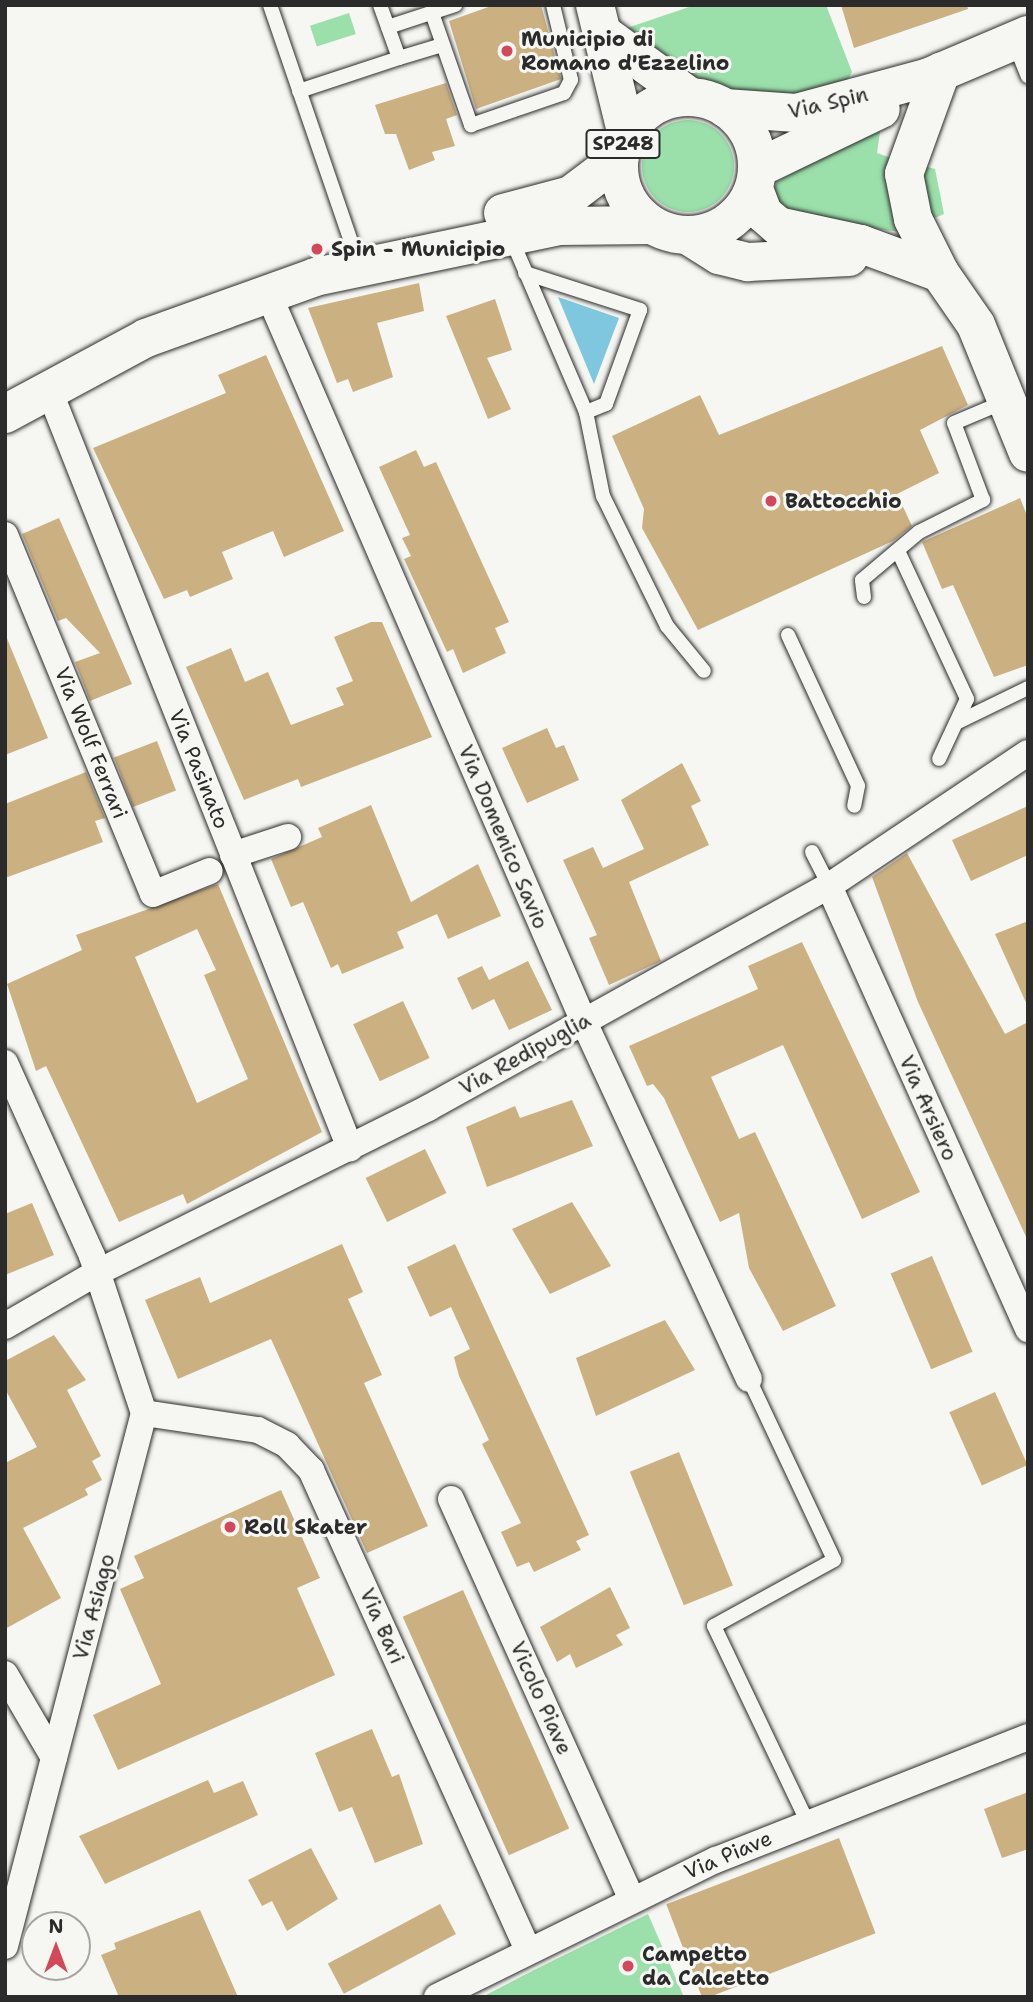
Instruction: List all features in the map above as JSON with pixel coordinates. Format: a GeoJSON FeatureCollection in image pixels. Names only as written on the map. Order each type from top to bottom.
{"type":"FeatureCollection","features":[{"type":"Feature","properties":{"kind":"main road"},"geometry":{"type":"LineString","coordinates":[[600,20],[708,103],[743,124],[763,213],[778,226],[882,251],[940,274]]}},
{"type":"Feature","properties":{"kind":"main road"},"geometry":{"type":"LineString","coordinates":[[600,20],[624,146]]}},
{"type":"Feature","properties":{"kind":"main road","name":"Via Spin"},"geometry":{"type":"LineString","coordinates":[[624,146],[653,107],[708,103],[796,113],[935,74],[1021,38]]}},
{"type":"Feature","properties":{"kind":"main road"},"geometry":{"type":"LineString","coordinates":[[935,74],[904,174],[913,219],[940,274],[976,325],[1028,453]]}},
{"type":"Feature","properties":{"kind":"main road","name":"Via Spin"},"geometry":{"type":"LineString","coordinates":[[670,230],[728,223],[756,178],[881,108],[935,74]]}},
{"type":"Feature","properties":{"kind":"main road","name":"SP248"},"geometry":{"type":"LineString","coordinates":[[624,146],[626,196],[670,230]]}},
{"type":"Feature","properties":{"kind":"main road","name":"SP248"},"geometry":{"type":"LineString","coordinates":[[5,414],[146,338],[267,291],[370,262],[408,242],[571,195],[624,146]]}},
{"type":"Feature","properties":{"kind":"main road","name":"SP248"},"geometry":{"type":"LineString","coordinates":[[370,262],[412,260],[559,226],[670,230]]}},
{"type":"Feature","properties":{"kind":"main road"},"geometry":{"type":"LineString","coordinates":[[670,230],[719,255],[748,262],[882,251]]}},
{"type":"Feature","properties":{"kind":"street","name":"Via Domenico Savio"},"geometry":{"type":"LineString","coordinates":[[267,291],[583,1022],[749,1379]]}},
{"type":"Feature","properties":{"kind":"street","name":"Via Pasinato"},"geometry":{"type":"LineString","coordinates":[[49,390],[350,1148]]}},
{"type":"Feature","properties":{"kind":"street","name":"Via Wolf Ferrari"},"geometry":{"type":"LineString","coordinates":[[5,535],[153,894],[210,871]]}},
{"type":"Feature","properties":{"kind":"street","name":"Via Redipuglia"},"geometry":{"type":"LineString","coordinates":[[5,1326],[98,1272],[350,1148],[829,886],[1028,753]]}},
{"type":"Feature","properties":{"kind":"street"},"geometry":{"type":"LineString","coordinates":[[233,855],[288,837]]}},
{"type":"Feature","properties":{"kind":"street","name":"Via Arsiero"},"geometry":{"type":"LineString","coordinates":[[829,886],[1028,1329]]}},
{"type":"Feature","properties":{"kind":"street"},"geometry":{"type":"LineString","coordinates":[[5,1063],[98,1272],[144,1413]]}},
{"type":"Feature","properties":{"kind":"street","name":"Via Asiago"},"geometry":{"type":"LineString","coordinates":[[5,1946],[144,1413]]}},
{"type":"Feature","properties":{"kind":"street","name":"Via Bari"},"geometry":{"type":"LineString","coordinates":[[144,1413],[257,1430],[288,1445],[311,1470],[527,1948]]}},
{"type":"Feature","properties":{"kind":"street","name":"Vicolo Piave"},"geometry":{"type":"LineString","coordinates":[[451,1499],[631,1898]]}},
{"type":"Feature","properties":{"kind":"street"},"geometry":{"type":"LineString","coordinates":[[5,1674],[54,1758]]}},
{"type":"Feature","properties":{"kind":"street","name":"Via Piave"},"geometry":{"type":"LineString","coordinates":[[437,1997],[527,1948],[631,1898],[807,1821],[1028,1737]]}},
{"type":"Feature","properties":{"kind":"lane"},"geometry":{"type":"LineString","coordinates":[[270,5],[299,91],[370,262]]}},
{"type":"Feature","properties":{"kind":"lane"},"geometry":{"type":"LineString","coordinates":[[380,5],[399,58]]}},
{"type":"Feature","properties":{"kind":"lane"},"geometry":{"type":"LineString","coordinates":[[388,27],[455,5]]}},
{"type":"Feature","properties":{"kind":"lane"},"geometry":{"type":"LineString","coordinates":[[432,13],[471,125],[564,93],[571,80],[553,5]]}},
{"type":"Feature","properties":{"kind":"lane"},"geometry":{"type":"LineString","coordinates":[[1021,38],[1028,76]]}},
{"type":"Feature","properties":{"kind":"lane"},"geometry":{"type":"LineString","coordinates":[[299,91],[442,45]]}},
{"type":"Feature","properties":{"kind":"lane"},"geometry":{"type":"LineString","coordinates":[[511,238],[586,412],[603,496],[667,626],[704,671]]}},
{"type":"Feature","properties":{"kind":"lane"},"geometry":{"type":"LineString","coordinates":[[525,274],[640,310],[606,404],[586,412]]}},
{"type":"Feature","properties":{"kind":"lane"},"geometry":{"type":"LineString","coordinates":[[864,597],[862,580],[899,553],[919,532],[983,500],[954,423],[1007,401]]}},
{"type":"Feature","properties":{"kind":"lane"},"geometry":{"type":"LineString","coordinates":[[899,553],[967,699],[939,759]]}},
{"type":"Feature","properties":{"kind":"lane"},"geometry":{"type":"LineString","coordinates":[[788,635],[858,786],[854,806]]}},
{"type":"Feature","properties":{"kind":"lane"},"geometry":{"type":"LineString","coordinates":[[956,723],[1028,688]]}},
{"type":"Feature","properties":{"kind":"lane"},"geometry":{"type":"LineString","coordinates":[[812,852],[829,886]]}},
{"type":"Feature","properties":{"kind":"lane"},"geometry":{"type":"LineString","coordinates":[[749,1379],[834,1560],[714,1626],[807,1821]]}},
{"type":"Feature","properties":{"kind":"green space"},"geometry":{"type":"Polygon","coordinates":[[[695,5],[826,5],[852,72],[843,88],[795,99],[732,90],[679,71],[627,28],[695,5]]]}},
{"type":"Feature","properties":{"kind":"green space"},"geometry":{"type":"Polygon","coordinates":[[[349,13],[356,34],[317,47],[310,26],[349,13]]]}},
{"type":"Feature","properties":{"kind":"green space"},"geometry":{"type":"Polygon","coordinates":[[[688,120],[706,124],[720,134],[730,148],[734,166],[730,184],[720,198],[706,208],[688,212],[670,208],[656,198],[646,184],[642,166],[646,148],[656,134],[670,124],[688,120]]]}},
{"type":"Feature","properties":{"kind":"green space"},"geometry":{"type":"Polygon","coordinates":[[[881,125],[877,153],[894,159],[905,232],[831,225],[782,211],[773,191],[778,181],[881,125]]]}},
{"type":"Feature","properties":{"kind":"green space"},"geometry":{"type":"Polygon","coordinates":[[[920,165],[935,169],[944,214],[937,217],[931,218],[920,165]]]}},
{"type":"Feature","properties":{"kind":"green space"},"geometry":{"type":"Polygon","coordinates":[[[648,1914],[684,1997],[482,1997],[534,1970],[648,1914]]]}},
{"type":"Feature","properties":{"kind":"water"},"geometry":{"type":"Polygon","coordinates":[[[558,297],[619,318],[594,384],[558,297]]]}},
{"type":"Feature","properties":{"kind":"building","name":"Municipio di Romano d'Ezzelino"},"geometry":{"type":"Polygon","coordinates":[[[494,5],[541,5],[561,79],[476,109],[449,21],[494,5]]]}},
{"type":"Feature","properties":{"kind":"building"},"geometry":{"type":"Polygon","coordinates":[[[841,5],[967,5],[968,9],[854,48],[841,5]]]}},
{"type":"Feature","properties":{"kind":"building"},"geometry":{"type":"Polygon","coordinates":[[[446,83],[457,115],[446,119],[455,146],[432,152],[435,160],[409,170],[396,134],[385,134],[375,105],[446,83]]]}},
{"type":"Feature","properties":{"kind":"building"},"geometry":{"type":"Polygon","coordinates":[[[419,283],[424,311],[377,323],[393,377],[353,392],[348,379],[337,383],[308,308],[419,283]]]}},
{"type":"Feature","properties":{"kind":"building"},"geometry":{"type":"Polygon","coordinates":[[[495,299],[512,350],[487,358],[511,409],[488,419],[446,316],[495,299]]]}},
{"type":"Feature","properties":{"kind":"building","name":"Battocchio"},"geometry":{"type":"Polygon","coordinates":[[[942,346],[968,405],[920,430],[939,473],[897,494],[912,526],[893,541],[698,630],[642,528],[644,509],[612,436],[700,395],[719,435],[942,346]]]}},
{"type":"Feature","properties":{"kind":"building"},"geometry":{"type":"Polygon","coordinates":[[[266,355],[344,531],[284,557],[273,531],[222,552],[233,579],[190,597],[187,590],[164,599],[93,448],[226,393],[218,375],[266,355]]]}},
{"type":"Feature","properties":{"kind":"building"},"geometry":{"type":"Polygon","coordinates":[[[416,450],[424,467],[436,462],[509,622],[495,628],[506,653],[463,673],[453,649],[447,652],[404,559],[411,556],[402,538],[410,535],[379,467],[416,450]]]}},
{"type":"Feature","properties":{"kind":"building"},"geometry":{"type":"Polygon","coordinates":[[[1020,498],[1028,518],[1028,665],[994,677],[953,585],[942,589],[922,542],[1020,498]]]}},
{"type":"Feature","properties":{"kind":"building"},"geometry":{"type":"Polygon","coordinates":[[[59,518],[132,684],[90,701],[75,662],[100,653],[66,618],[58,621],[22,534],[59,518]]]}},
{"type":"Feature","properties":{"kind":"building"},"geometry":{"type":"Polygon","coordinates":[[[371,622],[382,622],[432,737],[301,787],[298,779],[244,800],[186,667],[231,648],[245,682],[268,672],[291,725],[344,705],[336,688],[353,681],[334,637],[371,622]]]}},
{"type":"Feature","properties":{"kind":"building"},"geometry":{"type":"Polygon","coordinates":[[[5,637],[48,738],[5,755],[5,637]]]}},
{"type":"Feature","properties":{"kind":"building"},"geometry":{"type":"Polygon","coordinates":[[[547,728],[556,748],[564,745],[579,780],[527,803],[502,748],[547,728]]]}},
{"type":"Feature","properties":{"kind":"building"},"geometry":{"type":"Polygon","coordinates":[[[157,741],[176,790],[133,807],[114,757],[157,741]]]}},
{"type":"Feature","properties":{"kind":"building"},"geometry":{"type":"Polygon","coordinates":[[[682,763],[701,801],[691,806],[709,845],[629,882],[661,961],[609,985],[589,938],[597,935],[563,860],[593,847],[603,868],[644,849],[621,800],[682,763]]]}},
{"type":"Feature","properties":{"kind":"building"},"geometry":{"type":"Polygon","coordinates":[[[86,772],[105,818],[95,821],[103,842],[5,878],[5,804],[86,772]]]}},
{"type":"Feature","properties":{"kind":"building"},"geometry":{"type":"Polygon","coordinates":[[[371,805],[411,902],[478,864],[501,916],[448,939],[437,914],[397,932],[404,948],[342,974],[338,964],[331,968],[303,902],[291,907],[271,859],[322,837],[318,828],[371,805]]]}},
{"type":"Feature","properties":{"kind":"building"},"geometry":{"type":"Polygon","coordinates":[[[1028,806],[1028,855],[971,881],[952,840],[1028,806]]]}},
{"type":"Feature","properties":{"kind":"building"},"geometry":{"type":"Polygon","coordinates":[[[907,853],[1005,1034],[1028,1022],[1028,1241],[918,1002],[872,877],[907,853]]]}},
{"type":"Feature","properties":{"kind":"building"},"geometry":{"type":"Polygon","coordinates":[[[218,884],[322,1132],[187,1204],[183,1194],[119,1222],[46,1066],[36,1071],[7,984],[82,950],[76,935],[218,884]],[[197,929],[135,957],[197,1103],[248,1079],[204,975],[216,970],[197,929]]]}},
{"type":"Feature","properties":{"kind":"building"},"geometry":{"type":"Polygon","coordinates":[[[1028,921],[1028,1007],[995,934],[1028,921]]]}},
{"type":"Feature","properties":{"kind":"building"},"geometry":{"type":"Polygon","coordinates":[[[802,942],[920,1192],[862,1219],[783,1045],[711,1077],[739,1139],[755,1132],[836,1306],[783,1331],[749,1268],[739,1213],[720,1222],[664,1098],[653,1084],[647,1086],[629,1046],[758,989],[748,966],[802,942]]]}},
{"type":"Feature","properties":{"kind":"building"},"geometry":{"type":"Polygon","coordinates":[[[528,961],[552,1010],[509,1030],[494,999],[472,1010],[457,978],[482,966],[489,980],[528,961]]]}},
{"type":"Feature","properties":{"kind":"building"},"geometry":{"type":"Polygon","coordinates":[[[403,1001],[430,1058],[380,1081],[353,1024],[403,1001]]]}},
{"type":"Feature","properties":{"kind":"building"},"geometry":{"type":"Polygon","coordinates":[[[572,1100],[593,1146],[487,1187],[466,1127],[515,1106],[520,1118],[572,1100]]]}},
{"type":"Feature","properties":{"kind":"building"},"geometry":{"type":"Polygon","coordinates":[[[425,1149],[446,1193],[387,1222],[366,1178],[425,1149]]]}},
{"type":"Feature","properties":{"kind":"building"},"geometry":{"type":"Polygon","coordinates":[[[572,1202],[611,1266],[550,1294],[512,1229],[572,1202]]]}},
{"type":"Feature","properties":{"kind":"building"},"geometry":{"type":"Polygon","coordinates":[[[32,1203],[54,1255],[5,1275],[5,1214],[32,1203]]]}},
{"type":"Feature","properties":{"kind":"building"},"geometry":{"type":"Polygon","coordinates":[[[342,1244],[363,1292],[348,1299],[382,1375],[364,1383],[428,1526],[367,1553],[271,1339],[178,1379],[145,1300],[200,1277],[210,1303],[342,1244]]]}},
{"type":"Feature","properties":{"kind":"building"},"geometry":{"type":"Polygon","coordinates":[[[455,1244],[589,1535],[576,1541],[581,1550],[534,1572],[529,1562],[517,1567],[501,1532],[521,1523],[482,1444],[489,1440],[459,1376],[454,1357],[470,1349],[451,1307],[430,1317],[407,1267],[455,1244]]]}},
{"type":"Feature","properties":{"kind":"building"},"geometry":{"type":"Polygon","coordinates":[[[932,1256],[973,1352],[931,1369],[891,1274],[932,1256]]]}},
{"type":"Feature","properties":{"kind":"building"},"geometry":{"type":"Polygon","coordinates":[[[665,1320],[695,1370],[596,1416],[576,1358],[665,1320]]]}},
{"type":"Feature","properties":{"kind":"building"},"geometry":{"type":"Polygon","coordinates":[[[54,1335],[86,1380],[67,1390],[101,1456],[92,1461],[102,1480],[85,1489],[88,1495],[23,1528],[61,1598],[5,1629],[5,1463],[37,1447],[5,1389],[5,1361],[54,1335]]]}},
{"type":"Feature","properties":{"kind":"building"},"geometry":{"type":"Polygon","coordinates":[[[995,1392],[1028,1465],[982,1485],[949,1412],[995,1392]]]}},
{"type":"Feature","properties":{"kind":"building"},"geometry":{"type":"Polygon","coordinates":[[[679,1452],[733,1586],[684,1605],[630,1472],[679,1452]]]}},
{"type":"Feature","properties":{"kind":"building"},"geometry":{"type":"Polygon","coordinates":[[[281,1490],[320,1578],[297,1588],[335,1675],[118,1770],[93,1715],[161,1684],[120,1589],[144,1578],[134,1556],[281,1490]]]}},
{"type":"Feature","properties":{"kind":"building"},"geometry":{"type":"Polygon","coordinates":[[[610,1587],[630,1628],[616,1635],[623,1645],[576,1668],[570,1654],[557,1662],[540,1627],[610,1587]]]}},
{"type":"Feature","properties":{"kind":"building"},"geometry":{"type":"Polygon","coordinates":[[[463,1590],[569,1828],[509,1855],[403,1617],[463,1590]]]}},
{"type":"Feature","properties":{"kind":"building"},"geometry":{"type":"Polygon","coordinates":[[[372,1729],[392,1777],[399,1774],[423,1844],[375,1863],[352,1807],[339,1812],[315,1753],[372,1729]]]}},
{"type":"Feature","properties":{"kind":"building"},"geometry":{"type":"Polygon","coordinates":[[[208,1780],[214,1793],[243,1781],[258,1815],[105,1884],[79,1836],[208,1780]]]}},
{"type":"Feature","properties":{"kind":"building"},"geometry":{"type":"Polygon","coordinates":[[[1028,1792],[1028,1849],[1002,1858],[984,1809],[1028,1792]]]}},
{"type":"Feature","properties":{"kind":"building"},"geometry":{"type":"Polygon","coordinates":[[[839,1838],[876,1933],[709,1997],[702,1997],[666,1904],[839,1838]]]}},
{"type":"Feature","properties":{"kind":"building"},"geometry":{"type":"Polygon","coordinates":[[[311,1848],[338,1899],[287,1931],[272,1901],[262,1906],[248,1880],[311,1848]]]}},
{"type":"Feature","properties":{"kind":"building"},"geometry":{"type":"Polygon","coordinates":[[[440,1904],[456,1934],[344,1994],[328,1964],[440,1904]]]}},
{"type":"Feature","properties":{"kind":"building"},"geometry":{"type":"Polygon","coordinates":[[[200,1910],[238,1997],[119,1997],[101,1955],[116,1949],[114,1943],[200,1910]]]}},
{"type":"Feature","properties":{"kind":"place","name":"Municipio di Romano d'Ezzelino"},"geometry":{"type":"Point","coordinates":[507,51]}},
{"type":"Feature","properties":{"kind":"place","name":"Spin - Municipio"},"geometry":{"type":"Point","coordinates":[317,249]}},
{"type":"Feature","properties":{"kind":"place","name":"Battocchio"},"geometry":{"type":"Point","coordinates":[771,501]}},
{"type":"Feature","properties":{"kind":"place","name":"Roll Skater"},"geometry":{"type":"Point","coordinates":[230,1527]}},
{"type":"Feature","properties":{"kind":"place","name":"Campetto da Calcetto"},"geometry":{"type":"Point","coordinates":[628,1966]}}]}
